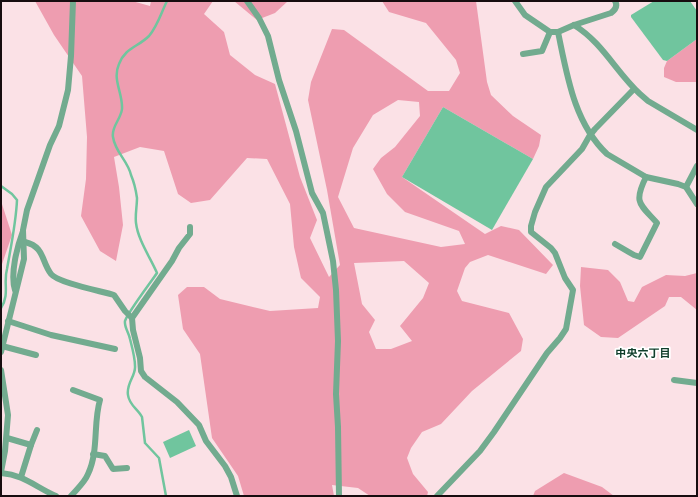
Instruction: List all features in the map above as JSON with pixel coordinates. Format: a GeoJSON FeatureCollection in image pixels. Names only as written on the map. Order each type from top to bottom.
{"type":"FeatureCollection","features":[{"type":"Feature","properties":{"kind":"street"},"geometry":{"type":"LineString","coordinates":[[16,290],[13,282],[18,243],[34,188],[50,145],[59,126],[68,90],[73,1]]}},
{"type":"Feature","properties":{"kind":"street"},"geometry":{"type":"LineString","coordinates":[[247,1],[259,18],[268,36],[279,80],[296,131],[312,193],[323,213],[333,261],[338,341],[336,394],[339,496]]}},
{"type":"Feature","properties":{"kind":"street"},"geometry":{"type":"LineString","coordinates":[[515,1],[525,15],[550,32],[558,32],[574,25],[611,14],[615,10],[615,1]]}},
{"type":"Feature","properties":{"kind":"street"},"geometry":{"type":"LineString","coordinates":[[574,25],[594,40],[634,89],[648,101],[697,130]]}},
{"type":"Feature","properties":{"kind":"street"},"geometry":{"type":"LineString","coordinates":[[522,54],[542,51],[550,32]]}},
{"type":"Feature","properties":{"kind":"street"},"geometry":{"type":"LineString","coordinates":[[558,32],[570,84],[584,124],[590,135],[607,154],[646,177],[686,187],[697,204]]}},
{"type":"Feature","properties":{"kind":"street"},"geometry":{"type":"LineString","coordinates":[[437,496],[480,451],[566,329],[573,290],[565,278],[555,253],[545,242],[531,232],[531,226],[535,212],[546,187],[582,149],[590,135],[634,89]]}},
{"type":"Feature","properties":{"kind":"street"},"geometry":{"type":"LineString","coordinates":[[686,187],[697,166]]}},
{"type":"Feature","properties":{"kind":"street"},"geometry":{"type":"LineString","coordinates":[[615,244],[640,257],[657,222],[642,206],[638,198],[638,194],[646,177]]}},
{"type":"Feature","properties":{"kind":"street"},"geometry":{"type":"LineString","coordinates":[[190,227],[190,234],[132,318],[133,330],[140,358],[141,371],[145,377],[177,402],[199,425],[206,441],[225,466],[231,477],[237,496]]}},
{"type":"Feature","properties":{"kind":"street"},"geometry":{"type":"LineString","coordinates":[[23,230],[25,242],[24,259],[2,349],[36,355]]}},
{"type":"Feature","properties":{"kind":"street"},"geometry":{"type":"LineString","coordinates":[[25,242],[33,244],[39,250],[51,274],[56,278],[72,284],[114,295],[132,318]]}},
{"type":"Feature","properties":{"kind":"street"},"geometry":{"type":"LineString","coordinates":[[8,321],[51,334],[115,349]]}},
{"type":"Feature","properties":{"kind":"street"},"geometry":{"type":"LineString","coordinates":[[1,370],[3,391],[8,415],[7,438],[1,472],[21,477],[44,491],[56,496]]}},
{"type":"Feature","properties":{"kind":"street"},"geometry":{"type":"LineString","coordinates":[[674,380],[697,383]]}},
{"type":"Feature","properties":{"kind":"street"},"geometry":{"type":"LineString","coordinates":[[73,390],[100,400]]}},
{"type":"Feature","properties":{"kind":"street"},"geometry":{"type":"LineString","coordinates":[[71,496],[88,475],[94,454],[97,411],[103,392]]}},
{"type":"Feature","properties":{"kind":"street"},"geometry":{"type":"LineString","coordinates":[[21,477],[37,430]]}},
{"type":"Feature","properties":{"kind":"street"},"geometry":{"type":"LineString","coordinates":[[7,438],[31,446]]}},
{"type":"Feature","properties":{"kind":"street"},"geometry":{"type":"LineString","coordinates":[[94,454],[105,456],[113,469],[127,468]]}},
{"type":"Feature","properties":{"kind":"shaded area"},"geometry":{"type":"Polygon","coordinates":[[[35,1],[132,1],[150,6],[151,1],[213,1],[204,14],[224,32],[230,55],[255,75],[275,84],[300,177],[317,220],[310,238],[329,277],[340,265],[327,190],[308,100],[311,82],[332,29],[344,30],[428,91],[449,91],[460,73],[456,60],[426,23],[389,12],[382,1],[476,1],[487,82],[491,95],[513,116],[541,135],[539,146],[533,159],[443,107],[402,177],[485,234],[501,226],[519,230],[553,265],[546,274],[488,255],[470,262],[465,268],[457,291],[462,301],[509,313],[523,339],[521,351],[472,391],[441,424],[422,432],[411,448],[407,458],[413,474],[428,492],[427,496],[370,496],[358,488],[332,485],[334,496],[244,496],[238,476],[212,438],[200,354],[183,329],[178,295],[187,287],[204,287],[220,299],[270,311],[318,308],[320,297],[301,278],[294,247],[290,204],[267,159],[247,158],[210,200],[191,203],[178,194],[164,151],[140,147],[114,157],[123,225],[116,261],[100,251],[81,216],[86,179],[87,137],[82,76],[54,35],[35,1]],[[398,100],[373,115],[353,148],[338,197],[354,228],[441,247],[465,244],[459,231],[405,212],[387,194],[373,169],[381,158],[395,147],[420,116],[419,102],[398,100]],[[404,261],[354,263],[362,304],[375,320],[369,332],[376,349],[391,349],[412,341],[400,326],[423,298],[429,283],[404,261]]]}},
{"type":"Feature","properties":{"kind":"shaded area"},"geometry":{"type":"Polygon","coordinates":[[[234,1],[288,1],[275,13],[257,20],[234,1]]]}},
{"type":"Feature","properties":{"kind":"shaded area"},"geometry":{"type":"Polygon","coordinates":[[[654,1],[690,1],[697,11],[697,39],[667,61],[663,60],[631,17],[631,15],[654,1]]]}},
{"type":"Feature","properties":{"kind":"shaded area"},"geometry":{"type":"Polygon","coordinates":[[[697,39],[697,82],[676,82],[664,77],[664,68],[667,61],[697,39]]]}},
{"type":"Feature","properties":{"kind":"shaded area"},"geometry":{"type":"Polygon","coordinates":[[[443,107],[533,159],[492,230],[402,177],[443,107]]]}},
{"type":"Feature","properties":{"kind":"shaded area"},"geometry":{"type":"Polygon","coordinates":[[[1,201],[12,235],[1,267],[1,201]]]}},
{"type":"Feature","properties":{"kind":"shaded area"},"geometry":{"type":"Polygon","coordinates":[[[581,267],[608,270],[620,282],[628,301],[634,302],[642,287],[666,275],[685,276],[697,273],[697,310],[681,297],[669,297],[665,306],[618,338],[601,337],[584,325],[580,286],[581,267]]]}},
{"type":"Feature","properties":{"kind":"shaded area"},"geometry":{"type":"Polygon","coordinates":[[[189,430],[196,446],[170,458],[163,442],[189,430]]]}},
{"type":"Feature","properties":{"kind":"shaded area"},"geometry":{"type":"Polygon","coordinates":[[[564,473],[602,487],[614,496],[533,496],[535,491],[564,473]]]}},
{"type":"Feature","properties":{"kind":"waterway"},"geometry":{"type":"LineString","coordinates":[[166,496],[159,458],[145,443],[142,417],[129,398],[128,387],[135,370],[135,363],[125,323],[130,311],[157,273],[139,236],[136,223],[137,198],[135,186],[127,165],[114,142],[113,130],[122,109],[117,81],[117,70],[119,64],[128,51],[149,36],[167,1]]}},
{"type":"Feature","properties":{"kind":"waterway"},"geometry":{"type":"LineString","coordinates":[[1,186],[12,194],[17,200],[6,274],[6,293],[4,303],[1,308]]}},
{"type":"Feature","properties":{"kind":"district","name":"中央六丁目"},"geometry":{"type":"Point","coordinates":[643,353]}}]}
